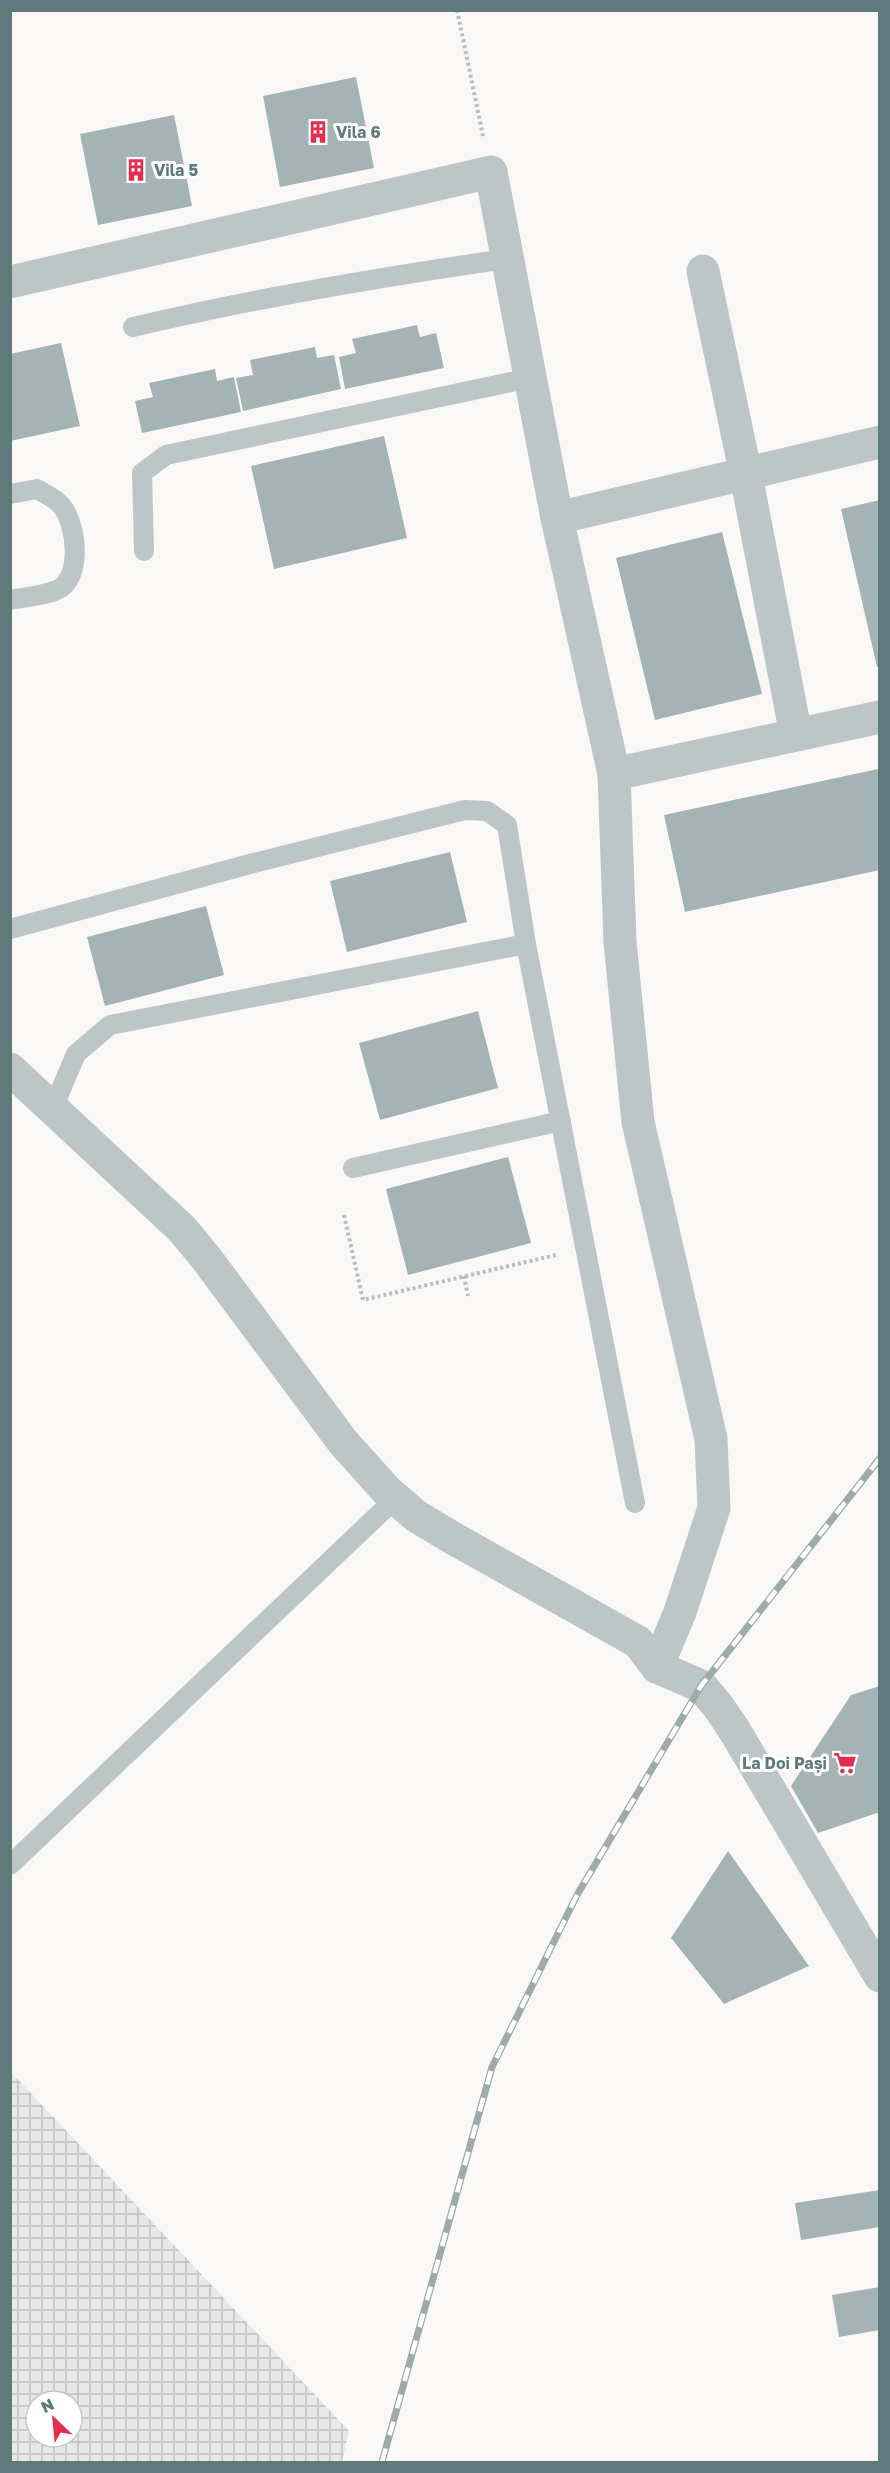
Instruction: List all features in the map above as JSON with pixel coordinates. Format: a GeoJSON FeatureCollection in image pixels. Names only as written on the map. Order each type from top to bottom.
{"type":"FeatureCollection","features":[{"type":"Feature","properties":{"kind":"street"},"geometry":{"type":"LineString","coordinates":[[10,282],[491,171],[557,518],[614,774],[620,942],[638,1122],[711,1439],[714,1508],[680,1612],[657,1667]]}},
{"type":"Feature","properties":{"kind":"street"},"geometry":{"type":"LineString","coordinates":[[703,271],[746,475],[796,735]]}},
{"type":"Feature","properties":{"kind":"street"},"geometry":{"type":"LineString","coordinates":[[557,518],[879,442]]}},
{"type":"Feature","properties":{"kind":"street"},"geometry":{"type":"LineString","coordinates":[[614,774],[879,717]]}},
{"type":"Feature","properties":{"kind":"street"},"geometry":{"type":"LineString","coordinates":[[10,1069],[182,1229],[343,1442],[395,1498],[416,1516],[451,1537],[638,1642],[657,1667],[700,1686],[733,1728],[875,1968]]}},
{"type":"Feature","properties":{"kind":"lane"},"geometry":{"type":"LineString","coordinates":[[132,327],[233,304],[412,272],[506,259]]}},
{"type":"Feature","properties":{"kind":"lane"},"geometry":{"type":"LineString","coordinates":[[144,551],[142,472],[166,455],[530,378]]}},
{"type":"Feature","properties":{"kind":"lane"},"geometry":{"type":"LineString","coordinates":[[10,494],[37,489],[61,505],[69,518],[74,536],[74,555],[68,581],[58,590],[10,600]]}},
{"type":"Feature","properties":{"kind":"lane"},"geometry":{"type":"LineString","coordinates":[[10,929],[250,864],[465,810],[487,811],[507,825],[526,944],[635,1503]]}},
{"type":"Feature","properties":{"kind":"lane"},"geometry":{"type":"LineString","coordinates":[[53,1108],[76,1054],[110,1025],[526,944]]}},
{"type":"Feature","properties":{"kind":"lane"},"geometry":{"type":"LineString","coordinates":[[353,1168],[561,1121]]}},
{"type":"Feature","properties":{"kind":"lane"},"geometry":{"type":"LineString","coordinates":[[10,1865],[395,1498]]}},
{"type":"Feature","properties":{"kind":"path"},"geometry":{"type":"LineString","coordinates":[[457,10],[491,171]]}},
{"type":"Feature","properties":{"kind":"path"},"geometry":{"type":"LineString","coordinates":[[344,1215],[363,1300],[586,1248]]}},
{"type":"Feature","properties":{"kind":"path"},"geometry":{"type":"LineString","coordinates":[[464,1276],[468,1296]]}},
{"type":"Feature","properties":{"kind":"shaded area"},"geometry":{"type":"Polygon","coordinates":[[[10,2071],[349,2431],[342,2462],[11,2462],[10,2071]]]}},
{"type":"Feature","properties":{"kind":"building","name":"Vila 6"},"geometry":{"type":"Polygon","coordinates":[[[356,77],[374,168],[280,187],[263,96],[356,77]]]}},
{"type":"Feature","properties":{"kind":"building","name":"Vila 5"},"geometry":{"type":"Polygon","coordinates":[[[174,115],[192,206],[98,225],[80,134],[174,115]]]}},
{"type":"Feature","properties":{"kind":"building"},"geometry":{"type":"Polygon","coordinates":[[[417,325],[420,337],[436,333],[444,368],[345,389],[339,357],[356,353],[352,339],[417,325]]]}},
{"type":"Feature","properties":{"kind":"building"},"geometry":{"type":"Polygon","coordinates":[[[61,343],[80,426],[10,441],[10,354],[61,343]]]}},
{"type":"Feature","properties":{"kind":"building"},"geometry":{"type":"Polygon","coordinates":[[[315,347],[317,358],[334,355],[341,389],[243,411],[236,378],[253,375],[250,360],[315,347]]]}},
{"type":"Feature","properties":{"kind":"building"},"geometry":{"type":"Polygon","coordinates":[[[215,369],[217,381],[234,377],[241,412],[142,433],[135,401],[153,397],[149,383],[215,369]]]}},
{"type":"Feature","properties":{"kind":"building"},"geometry":{"type":"Polygon","coordinates":[[[384,436],[407,538],[274,569],[251,466],[384,436]]]}},
{"type":"Feature","properties":{"kind":"building"},"geometry":{"type":"Polygon","coordinates":[[[880,500],[880,667],[877,667],[841,509],[880,500]]]}},
{"type":"Feature","properties":{"kind":"building"},"geometry":{"type":"Polygon","coordinates":[[[722,532],[762,694],[655,720],[616,558],[722,532]]]}},
{"type":"Feature","properties":{"kind":"building"},"geometry":{"type":"Polygon","coordinates":[[[878,769],[880,870],[685,912],[664,815],[878,769]]]}},
{"type":"Feature","properties":{"kind":"building"},"geometry":{"type":"Polygon","coordinates":[[[450,852],[467,922],[347,952],[330,881],[450,852]]]}},
{"type":"Feature","properties":{"kind":"building"},"geometry":{"type":"Polygon","coordinates":[[[206,906],[224,975],[105,1006],[87,937],[206,906]]]}},
{"type":"Feature","properties":{"kind":"building"},"geometry":{"type":"Polygon","coordinates":[[[478,1011],[498,1088],[380,1120],[359,1043],[478,1011]]]}},
{"type":"Feature","properties":{"kind":"building"},"geometry":{"type":"Polygon","coordinates":[[[508,1157],[531,1243],[408,1275],[386,1189],[508,1157]]]}},
{"type":"Feature","properties":{"kind":"building"},"geometry":{"type":"Polygon","coordinates":[[[880,1686],[880,1812],[818,1833],[791,1786],[851,1695],[880,1686]]]}},
{"type":"Feature","properties":{"kind":"building"},"geometry":{"type":"Polygon","coordinates":[[[728,1851],[809,1966],[724,2004],[671,1938],[728,1851]]]}},
{"type":"Feature","properties":{"kind":"building"},"geometry":{"type":"Polygon","coordinates":[[[880,2190],[880,2227],[801,2240],[795,2203],[880,2190]]]}},
{"type":"Feature","properties":{"kind":"building"},"geometry":{"type":"Polygon","coordinates":[[[880,2287],[880,2330],[839,2337],[832,2295],[880,2287]]]}},
{"type":"Feature","properties":{"kind":"railway"},"geometry":{"type":"LineString","coordinates":[[382,2462],[492,2067],[577,1895],[701,1686],[880,1458]]}},
{"type":"Feature","properties":{"kind":"place","name":"Vila 6"},"geometry":{"type":"Point","coordinates":[318,132]}},
{"type":"Feature","properties":{"kind":"place","name":"Vila 5"},"geometry":{"type":"Point","coordinates":[136,170]}},
{"type":"Feature","properties":{"kind":"place","name":"La Doi Pași"},"geometry":{"type":"Point","coordinates":[845,1763]}}]}
